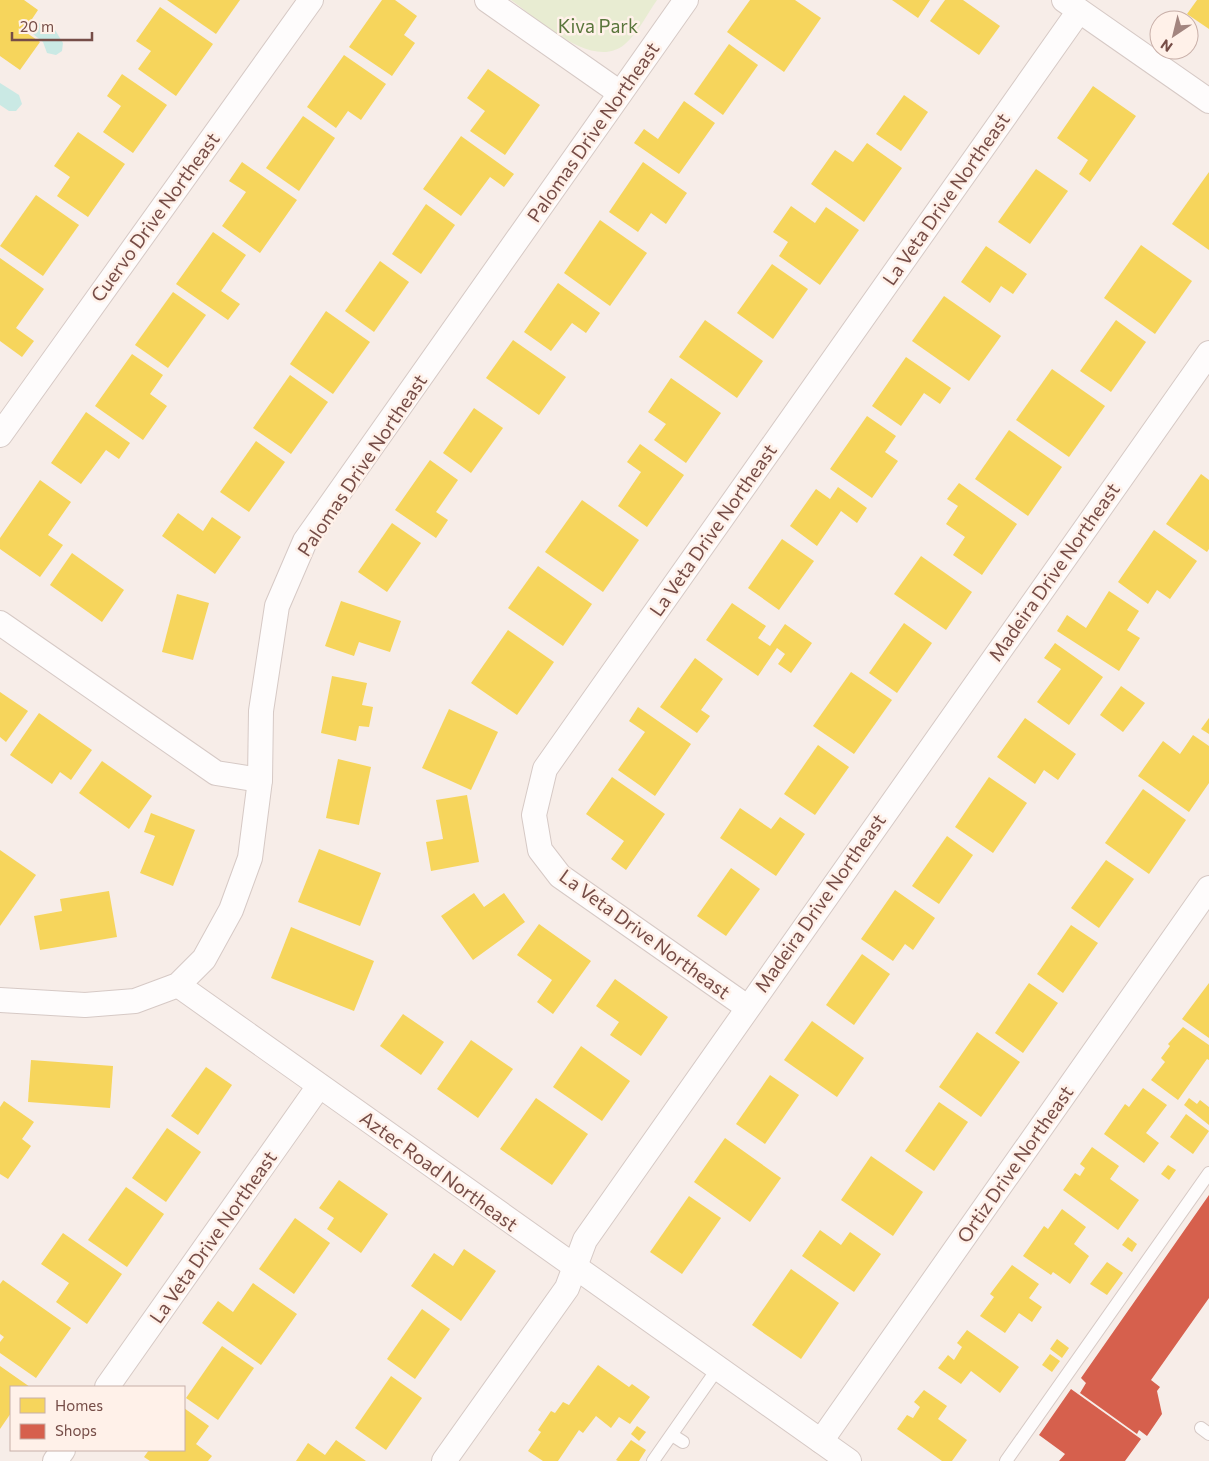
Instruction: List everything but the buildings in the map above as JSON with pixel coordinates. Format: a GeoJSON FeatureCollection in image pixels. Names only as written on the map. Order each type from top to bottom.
{"type":"FeatureCollection","features":[{"type":"Feature","properties":{"kind":"street","name":"Cuervo Drive Northeast"},"geometry":{"type":"LineString","coordinates":[[0,435],[311,0]]}},
{"type":"Feature","properties":{"kind":"street"},"geometry":{"type":"LineString","coordinates":[[487,0],[620,93]]}},
{"type":"Feature","properties":{"kind":"street","name":"Palomas Drive Northeast"},"geometry":{"type":"LineString","coordinates":[[178,985],[204,959],[231,910],[250,858],[260,780],[261,711],[277,606],[305,541],[686,0]]}},
{"type":"Feature","properties":{"kind":"street"},"geometry":{"type":"LineString","coordinates":[[1072,5],[1209,101]]}},
{"type":"Feature","properties":{"kind":"street","name":"La Veta Drive Northeast"},"geometry":{"type":"LineString","coordinates":[[747,1007],[560,876],[540,850],[534,815],[545,769],[1072,5]]}},
{"type":"Feature","properties":{"kind":"street","name":"Madeira Drive Northeast"},"geometry":{"type":"LineString","coordinates":[[444,1461],[567,1288],[585,1240],[747,1007],[1209,353]]}},
{"type":"Feature","properties":{"kind":"street"},"geometry":{"type":"LineString","coordinates":[[0,623],[216,773],[260,780]]}},
{"type":"Feature","properties":{"kind":"street","name":"Ortiz Drive Northeast"},"geometry":{"type":"LineString","coordinates":[[821,1441],[1209,888]]}},
{"type":"Feature","properties":{"kind":"street"},"geometry":{"type":"LineString","coordinates":[[0,1000],[85,1006],[135,1001],[178,985]]}},
{"type":"Feature","properties":{"kind":"street","name":"Aztec Road Northeast"},"geometry":{"type":"LineString","coordinates":[[178,985],[849,1461]]}},
{"type":"Feature","properties":{"kind":"street","name":"La Veta Drive Northeast"},"geometry":{"type":"LineString","coordinates":[[108,1386],[320,1086]]}},
{"type":"Feature","properties":{"kind":"lane"},"geometry":{"type":"LineString","coordinates":[[1006,1461],[1209,1173]]}},
{"type":"Feature","properties":{"kind":"lane"},"geometry":{"type":"LineString","coordinates":[[653,1461],[718,1368]]}},
{"type":"Feature","properties":{"kind":"lane"},"geometry":{"type":"LineString","coordinates":[[672,1435],[683,1442]]}},
{"type":"Feature","properties":{"kind":"green space","name":"Kiva Park"},"geometry":{"type":"Polygon","coordinates":[[[511,0],[657,0],[630,40],[612,51],[597,52],[566,40],[511,0]]]}},
{"type":"Feature","properties":{"kind":"water"},"geometry":{"type":"Polygon","coordinates":[[[47,22],[52,25],[63,43],[62,51],[56,55],[47,53],[43,42],[33,34],[36,24],[47,22]]]}},
{"type":"Feature","properties":{"kind":"water"},"geometry":{"type":"Polygon","coordinates":[[[0,83],[19,95],[22,104],[16,111],[9,111],[0,105],[0,83]]]}}]}
